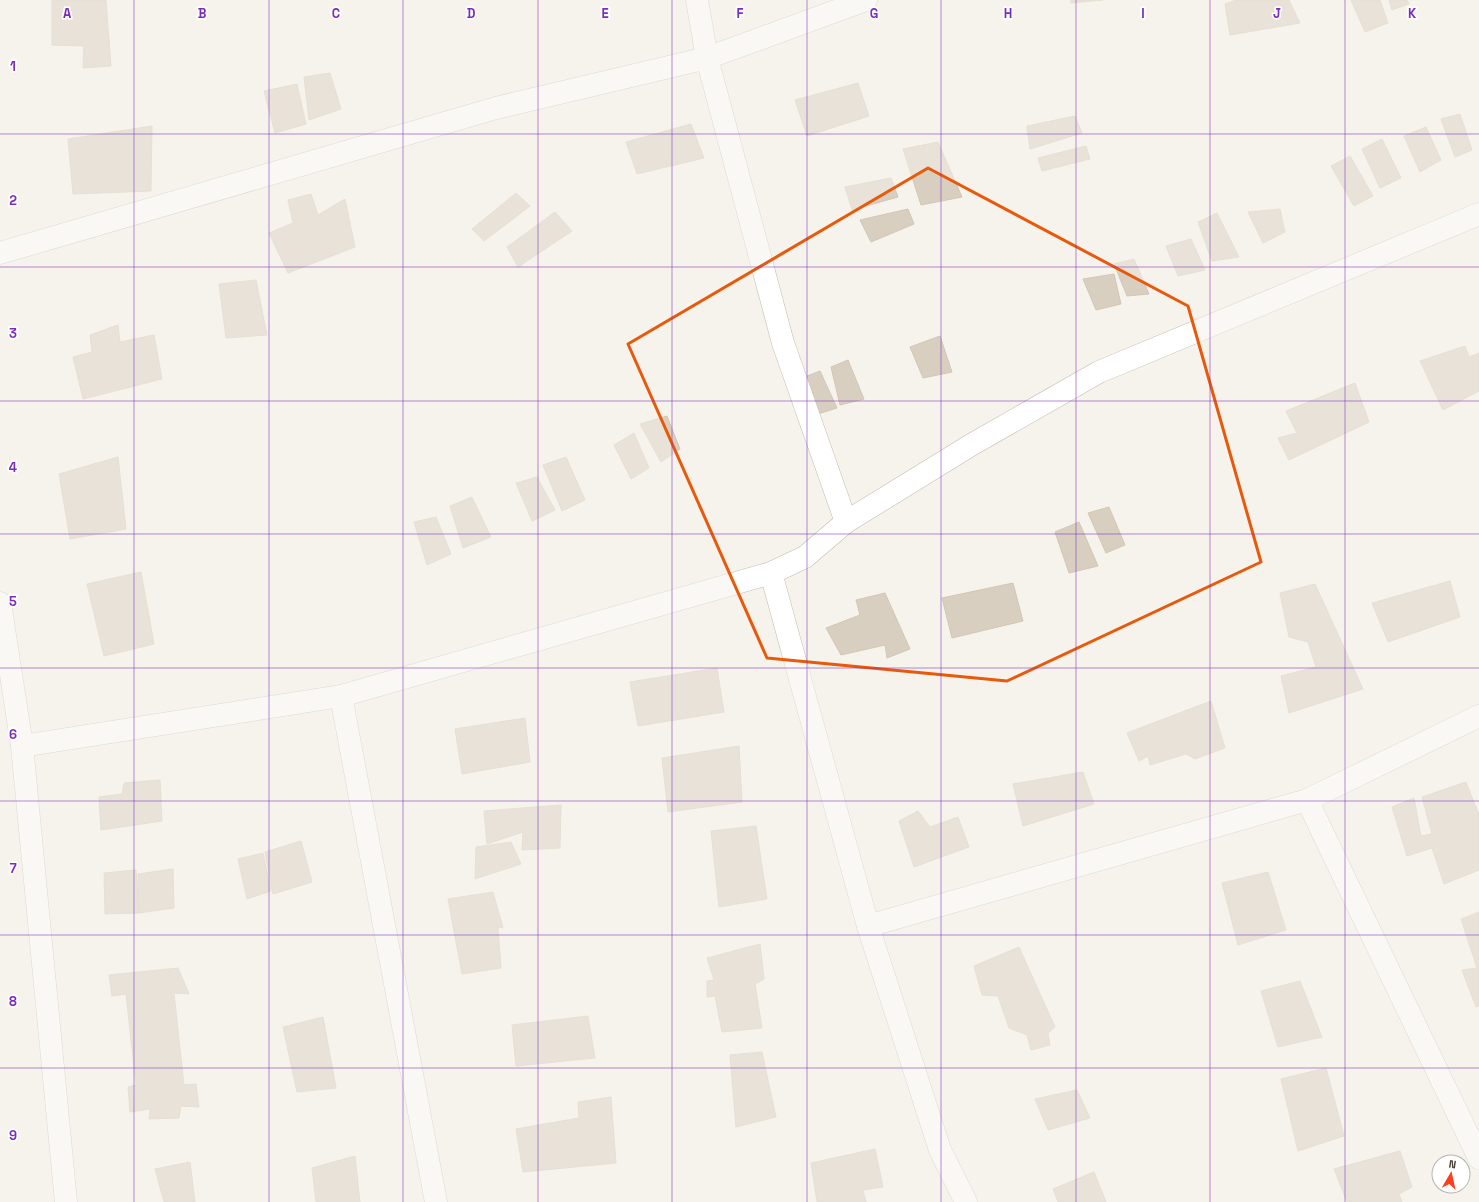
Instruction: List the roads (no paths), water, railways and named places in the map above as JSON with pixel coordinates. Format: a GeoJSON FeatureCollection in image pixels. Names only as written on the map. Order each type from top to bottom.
{"type":"FeatureCollection","features":[{"type":"Feature","properties":{"kind":"street"},"geometry":{"type":"LineString","coordinates":[[697,0],[707,58],[783,343],[846,522]]}},
{"type":"Feature","properties":{"kind":"street"},"geometry":{"type":"LineString","coordinates":[[0,253],[496,108],[707,58],[866,0]]}},
{"type":"Feature","properties":{"kind":"street"},"geometry":{"type":"LineString","coordinates":[[22,746],[341,696],[771,573],[805,557],[846,522],[971,445],[1099,372],[1479,214]]}},
{"type":"Feature","properties":{"kind":"street"},"geometry":{"type":"LineString","coordinates":[[771,573],[868,926],[940,1150],[966,1202]]}},
{"type":"Feature","properties":{"kind":"street"},"geometry":{"type":"LineString","coordinates":[[0,603],[22,746],[66,1202]]}},
{"type":"Feature","properties":{"kind":"street"},"geometry":{"type":"LineString","coordinates":[[341,696],[436,1202]]}},
{"type":"Feature","properties":{"kind":"street"},"geometry":{"type":"LineString","coordinates":[[868,926],[1307,800],[1479,716]]}},
{"type":"Feature","properties":{"kind":"street"},"geometry":{"type":"LineString","coordinates":[[1307,800],[1479,1158]]}}]}
